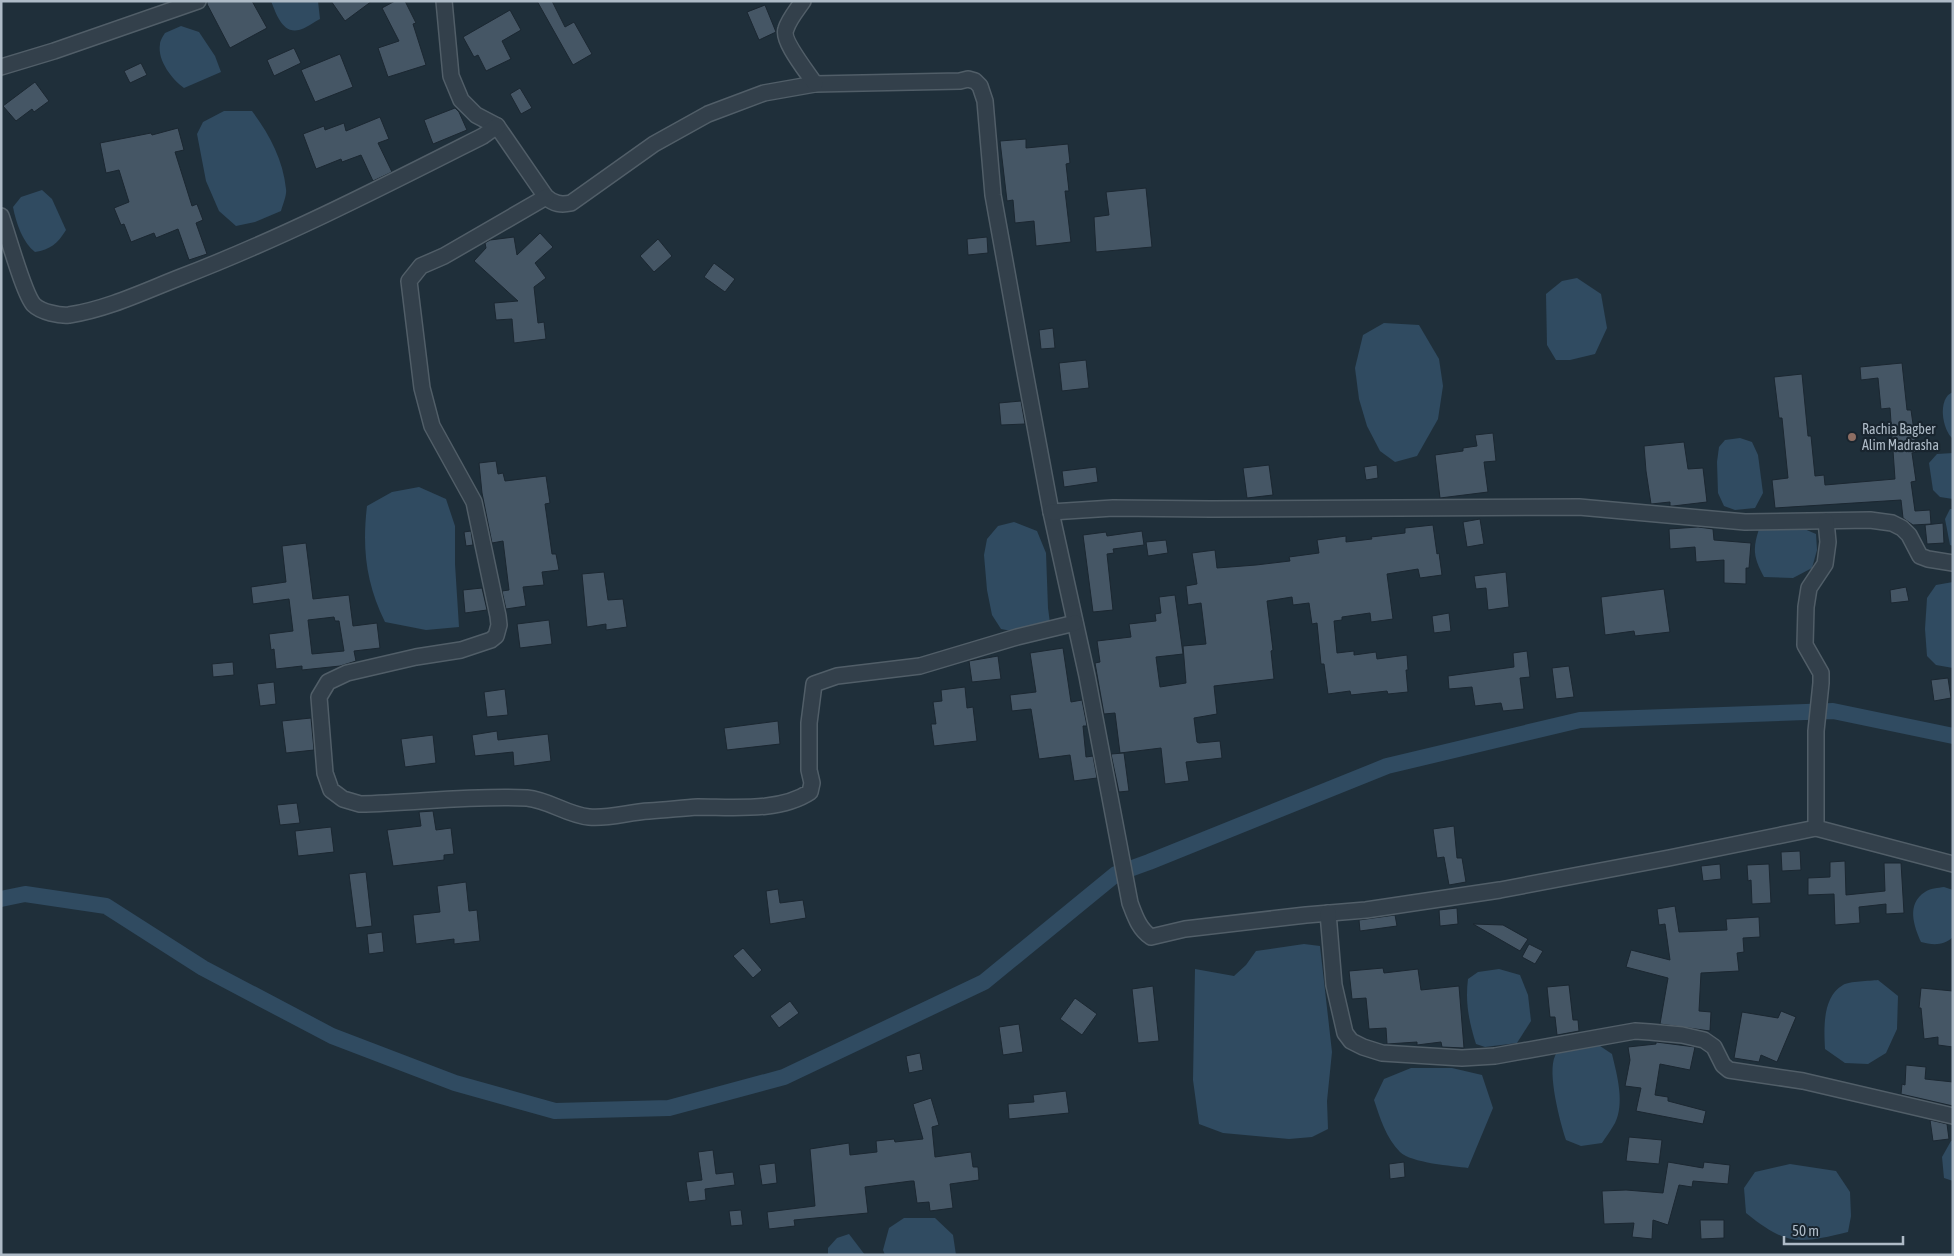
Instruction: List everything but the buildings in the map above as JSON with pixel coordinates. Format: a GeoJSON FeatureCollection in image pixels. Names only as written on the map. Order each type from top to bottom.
{"type":"FeatureCollection","features":[{"type":"Feature","properties":{"kind":"street"},"geometry":{"type":"LineString","coordinates":[[1,67],[54,51],[198,1]]}},
{"type":"Feature","properties":{"kind":"street"},"geometry":{"type":"LineString","coordinates":[[444,1],[451,76],[461,100],[476,115],[497,126],[546,197],[552,202],[564,204],[571,203],[654,144],[708,114],[764,93],[815,84],[960,81],[968,79],[975,81],[980,86],[985,101],[993,195],[1051,512],[1075,623],[1130,903],[1138,923],[1145,933],[1151,937],[1185,929],[1366,910],[1500,890],[1816,828],[1953,864]]}},
{"type":"Feature","properties":{"kind":"street"},"geometry":{"type":"LineString","coordinates":[[802,1],[785,29],[784,34],[815,84]]}},
{"type":"Feature","properties":{"kind":"street"},"geometry":{"type":"LineString","coordinates":[[1,216],[26,290],[34,305],[48,312],[68,315],[118,302],[230,258],[354,200],[483,136],[497,126]]}},
{"type":"Feature","properties":{"kind":"street"},"geometry":{"type":"LineString","coordinates":[[546,197],[444,256],[421,266],[409,280],[422,388],[432,426],[474,502],[498,616],[499,625],[496,636],[491,640],[461,650],[416,657],[347,673],[328,682],[319,697],[325,773],[331,790],[343,799],[360,804],[529,798],[588,817],[610,817],[645,811],[697,807],[746,808],[784,802],[803,797],[810,792],[812,783],[809,770],[808,723],[814,684],[837,676],[920,666],[1075,623]]}},
{"type":"Feature","properties":{"kind":"street"},"geometry":{"type":"LineString","coordinates":[[1051,512],[1113,508],[1211,510],[1579,507],[1745,522],[1870,520],[1892,523],[1902,528],[1909,535],[1920,556],[1953,564]]}},
{"type":"Feature","properties":{"kind":"street"},"geometry":{"type":"LineString","coordinates":[[1816,828],[1816,731],[1821,673],[1806,645],[1806,607],[1809,588],[1825,564],[1828,542],[1826,521]]}},
{"type":"Feature","properties":{"kind":"street"},"geometry":{"type":"LineString","coordinates":[[1328,913],[1334,985],[1345,1033],[1351,1041],[1363,1047],[1390,1054],[1462,1058],[1495,1056],[1635,1031],[1682,1035],[1704,1040],[1714,1048],[1723,1065],[1729,1070],[1803,1081],[1953,1116]]}},
{"type":"Feature","properties":{"kind":"water"},"geometry":{"type":"Polygon","coordinates":[[[271,1],[318,1],[320,19],[301,29],[288,29],[280,22],[271,1]]]}},
{"type":"Feature","properties":{"kind":"water"},"geometry":{"type":"Polygon","coordinates":[[[181,26],[199,32],[215,56],[221,72],[184,88],[175,80],[163,63],[160,50],[160,41],[165,33],[181,26]]]}},
{"type":"Feature","properties":{"kind":"water"},"geometry":{"type":"Polygon","coordinates":[[[224,111],[252,111],[274,147],[282,167],[286,189],[281,211],[255,222],[236,226],[219,211],[206,181],[197,134],[203,122],[224,111]]]}},
{"type":"Feature","properties":{"kind":"water"},"geometry":{"type":"Polygon","coordinates":[[[42,190],[52,199],[66,230],[53,245],[45,250],[35,252],[21,232],[13,207],[21,197],[42,190]]]}},
{"type":"Feature","properties":{"kind":"water"},"geometry":{"type":"Polygon","coordinates":[[[1577,278],[1601,294],[1607,328],[1595,354],[1570,360],[1556,360],[1547,345],[1546,294],[1562,281],[1577,278]]]}},
{"type":"Feature","properties":{"kind":"water"},"geometry":{"type":"Polygon","coordinates":[[[1384,323],[1419,325],[1439,359],[1443,386],[1438,419],[1417,456],[1395,462],[1380,451],[1367,426],[1359,399],[1355,368],[1363,335],[1384,323]]]}},
{"type":"Feature","properties":{"kind":"water"},"geometry":{"type":"Polygon","coordinates":[[[1953,392],[1953,439],[1946,429],[1943,407],[1948,395],[1953,392]]]}},
{"type":"Feature","properties":{"kind":"water"},"geometry":{"type":"Polygon","coordinates":[[[1740,438],[1752,442],[1758,455],[1763,493],[1755,508],[1735,510],[1724,506],[1718,493],[1717,462],[1719,447],[1725,440],[1740,438]]]}},
{"type":"Feature","properties":{"kind":"water"},"geometry":{"type":"Polygon","coordinates":[[[1953,453],[1953,499],[1940,497],[1933,490],[1929,463],[1937,454],[1953,453]]]}},
{"type":"Feature","properties":{"kind":"water"},"geometry":{"type":"Polygon","coordinates":[[[419,487],[446,499],[455,526],[455,564],[459,627],[426,630],[385,622],[373,593],[365,551],[367,506],[392,492],[419,487]]]}},
{"type":"Feature","properties":{"kind":"water"},"geometry":{"type":"Polygon","coordinates":[[[1950,509],[1953,509],[1953,546],[1950,545],[1945,519],[1950,509]]]}},
{"type":"Feature","properties":{"kind":"water"},"geometry":{"type":"Polygon","coordinates":[[[1014,522],[1037,531],[1046,553],[1050,623],[1017,632],[1001,629],[992,615],[987,590],[984,555],[987,539],[998,526],[1014,522]]]}},
{"type":"Feature","properties":{"kind":"water"},"geometry":{"type":"Polygon","coordinates":[[[1776,526],[1802,528],[1816,534],[1817,550],[1812,568],[1793,578],[1764,577],[1755,554],[1757,536],[1759,529],[1776,526]]]}},
{"type":"Feature","properties":{"kind":"water"},"geometry":{"type":"Polygon","coordinates":[[[1953,582],[1953,668],[1936,665],[1927,656],[1925,629],[1927,598],[1936,585],[1953,582]]]}},
{"type":"Feature","properties":{"kind":"water"},"geometry":{"type":"Polygon","coordinates":[[[1944,887],[1953,890],[1953,937],[1946,942],[1938,944],[1921,942],[1913,916],[1915,903],[1927,891],[1944,887]]]}},
{"type":"Feature","properties":{"kind":"water"},"geometry":{"type":"Polygon","coordinates":[[[1304,944],[1320,946],[1332,1052],[1327,1101],[1328,1129],[1312,1137],[1289,1139],[1223,1133],[1199,1124],[1193,1080],[1195,969],[1234,976],[1246,965],[1256,951],[1304,944]]]}},
{"type":"Feature","properties":{"kind":"water"},"geometry":{"type":"Polygon","coordinates":[[[1499,969],[1520,975],[1528,995],[1531,1021],[1517,1043],[1485,1047],[1476,1044],[1471,1028],[1467,1004],[1468,979],[1478,972],[1499,969]]]}},
{"type":"Feature","properties":{"kind":"water"},"geometry":{"type":"Polygon","coordinates":[[[1878,980],[1898,996],[1897,1029],[1886,1053],[1868,1064],[1845,1063],[1825,1049],[1826,1014],[1831,997],[1843,985],[1878,980]]]}},
{"type":"Feature","properties":{"kind":"water"},"geometry":{"type":"Polygon","coordinates":[[[1579,1045],[1600,1046],[1612,1054],[1620,1098],[1615,1123],[1602,1143],[1581,1146],[1566,1140],[1555,1098],[1552,1074],[1557,1053],[1565,1048],[1579,1045]]]}},
{"type":"Feature","properties":{"kind":"water"},"geometry":{"type":"Polygon","coordinates":[[[1411,1068],[1452,1068],[1482,1075],[1493,1108],[1468,1168],[1432,1163],[1405,1156],[1387,1134],[1374,1100],[1384,1079],[1411,1068]]]}},
{"type":"Feature","properties":{"kind":"water"},"geometry":{"type":"Polygon","coordinates":[[[1951,1141],[1953,1141],[1953,1181],[1944,1178],[1942,1157],[1951,1141]]]}},
{"type":"Feature","properties":{"kind":"water"},"geometry":{"type":"Polygon","coordinates":[[[1790,1164],[1836,1171],[1850,1192],[1851,1216],[1848,1232],[1805,1240],[1783,1237],[1772,1232],[1746,1213],[1744,1188],[1755,1172],[1790,1164]]]}},
{"type":"Feature","properties":{"kind":"water"},"geometry":{"type":"Polygon","coordinates":[[[904,1218],[935,1218],[953,1235],[956,1255],[885,1255],[883,1250],[889,1228],[904,1218]]]}},
{"type":"Feature","properties":{"kind":"water"},"geometry":{"type":"Polygon","coordinates":[[[849,1234],[865,1255],[828,1255],[828,1248],[837,1238],[849,1234]]]}},
{"type":"Feature","properties":{"kind":"waterway"},"geometry":{"type":"LineString","coordinates":[[1,899],[25,894],[106,906],[203,968],[332,1036],[455,1083],[555,1111],[669,1108],[784,1077],[984,982],[1116,874],[1387,766],[1580,720],[1833,711],[1953,736]]}},
{"type":"Feature","properties":{"kind":"place","name":"Rachia Bagber Alim Madrasha"},"geometry":{"type":"Point","coordinates":[1852,437]}}]}
